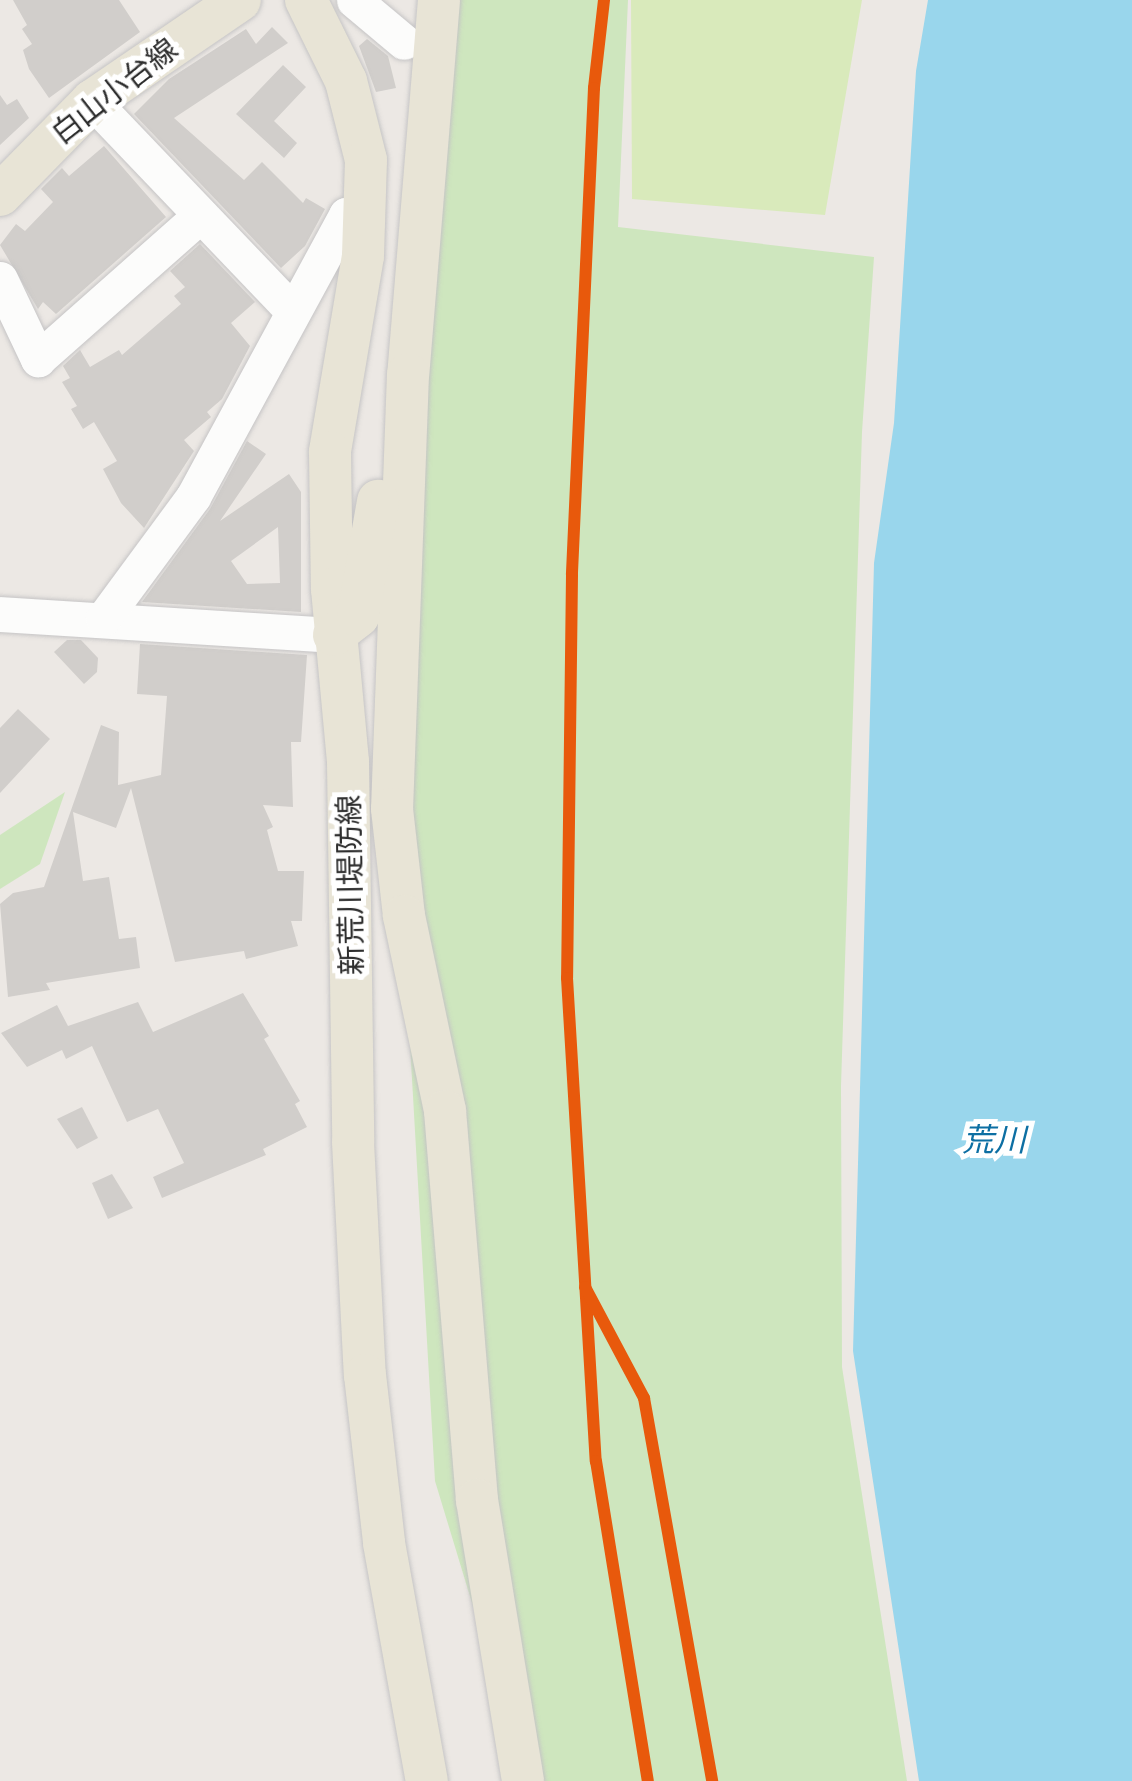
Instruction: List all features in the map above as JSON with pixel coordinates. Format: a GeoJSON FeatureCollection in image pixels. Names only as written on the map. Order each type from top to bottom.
{"type":"FeatureCollection","features":[{"type":"Feature","properties":{"kind":"main road","name":"白山小台線"},"geometry":{"type":"LineString","coordinates":[[0,195],[92,102],[240,0]]}},
{"type":"Feature","properties":{"kind":"main road","name":"新荒川堤防線"},"geometry":{"type":"LineString","coordinates":[[439,0],[408,374],[393,658],[394,844],[445,1111],[477,1500],[523,1781]]}},
{"type":"Feature","properties":{"kind":"main road","name":"新荒川堤防線"},"geometry":{"type":"LineString","coordinates":[[334,7],[366,160],[366,212],[330,452],[334,636],[348,762],[353,1142],[365,1374],[384,1542],[427,1781]]}},
{"type":"Feature","properties":{"kind":"main road"},"geometry":{"type":"LineString","coordinates":[[334,636],[358,616],[389,438],[408,374]]}},
{"type":"Feature","properties":{"kind":"street"},"geometry":{"type":"LineString","coordinates":[[334,7],[404,42]]}},
{"type":"Feature","properties":{"kind":"street"},"geometry":{"type":"LineString","coordinates":[[92,102],[292,310]]}},
{"type":"Feature","properties":{"kind":"street"},"geometry":{"type":"LineString","coordinates":[[103,618],[193,497],[346,214],[366,212]]}},
{"type":"Feature","properties":{"kind":"street"},"geometry":{"type":"LineString","coordinates":[[0,280],[38,359],[201,215]]}},
{"type":"Feature","properties":{"kind":"street"},"geometry":{"type":"LineString","coordinates":[[0,614],[334,636]]}},
{"type":"Feature","properties":{"kind":"green space"},"geometry":{"type":"Polygon","coordinates":[[[455,0],[628,0],[618,227],[874,257],[862,432],[841,1086],[842,1367],[907,1781],[526,1781],[435,1481],[404,939],[410,493],[455,0]]]}},
{"type":"Feature","properties":{"kind":"green space"},"geometry":{"type":"Polygon","coordinates":[[[631,0],[862,0],[825,215],[632,199],[631,0]]]}},
{"type":"Feature","properties":{"kind":"green space"},"geometry":{"type":"Polygon","coordinates":[[[65,792],[40,864],[0,889],[0,835],[65,792]]]}},
{"type":"Feature","properties":{"kind":"water","name":"荒川"},"geometry":{"type":"Polygon","coordinates":[[[928,0],[1132,0],[1132,1781],[919,1781],[853,1351],[874,563],[894,423],[916,71],[928,0]]]}},
{"type":"Feature","properties":{"kind":"building"},"geometry":{"type":"Polygon","coordinates":[[[13,0],[119,0],[140,32],[49,98],[29,69],[23,50],[32,44],[22,29],[27,25],[13,0]]]}},
{"type":"Feature","properties":{"kind":"building"},"geometry":{"type":"Polygon","coordinates":[[[272,27],[288,43],[174,118],[244,180],[262,162],[303,203],[306,198],[325,209],[305,246],[281,268],[134,114],[169,79],[246,29],[256,44],[272,27]]]}},
{"type":"Feature","properties":{"kind":"building"},"geometry":{"type":"Polygon","coordinates":[[[367,39],[388,56],[396,88],[376,92],[359,46],[367,39]]]}},
{"type":"Feature","properties":{"kind":"building"},"geometry":{"type":"Polygon","coordinates":[[[283,65],[306,87],[274,121],[297,143],[284,158],[236,114],[283,65]]]}},
{"type":"Feature","properties":{"kind":"building"},"geometry":{"type":"Polygon","coordinates":[[[0,95],[7,105],[17,99],[29,118],[0,145],[0,95]]]}},
{"type":"Feature","properties":{"kind":"building"},"geometry":{"type":"Polygon","coordinates":[[[104,146],[166,217],[56,314],[43,302],[38,309],[0,245],[16,224],[25,231],[53,202],[41,189],[62,168],[69,176],[104,146]]]}},
{"type":"Feature","properties":{"kind":"building"},"geometry":{"type":"Polygon","coordinates":[[[200,244],[255,302],[231,323],[250,346],[222,399],[207,412],[211,417],[184,440],[194,451],[144,528],[121,503],[103,469],[117,461],[94,422],[83,429],[71,409],[77,406],[62,382],[70,378],[63,366],[80,350],[90,367],[119,350],[122,355],[181,304],[174,296],[185,287],[170,271],[200,244]]]}},
{"type":"Feature","properties":{"kind":"building"},"geometry":{"type":"Polygon","coordinates":[[[247,441],[266,454],[220,521],[289,474],[301,492],[301,612],[142,602],[210,509],[247,441]],[[278,527],[231,561],[247,584],[280,583],[278,527]]]}},
{"type":"Feature","properties":{"kind":"building"},"geometry":{"type":"Polygon","coordinates":[[[67,640],[81,640],[98,658],[97,672],[84,684],[54,652],[67,640]]]}},
{"type":"Feature","properties":{"kind":"building"},"geometry":{"type":"Polygon","coordinates":[[[140,644],[307,655],[301,742],[291,742],[293,807],[263,805],[273,827],[267,830],[278,871],[304,871],[302,921],[291,921],[298,946],[246,959],[244,951],[175,962],[131,788],[116,828],[73,812],[83,881],[109,877],[119,939],[136,937],[140,968],[46,983],[50,990],[8,997],[0,904],[13,893],[44,887],[101,725],[119,732],[118,785],[161,775],[167,696],[137,694],[140,644]]]}},
{"type":"Feature","properties":{"kind":"building"},"geometry":{"type":"Polygon","coordinates":[[[18,709],[50,739],[0,793],[0,728],[18,709]]]}},
{"type":"Feature","properties":{"kind":"building"},"geometry":{"type":"Polygon","coordinates":[[[243,993],[269,1036],[264,1039],[300,1101],[295,1104],[307,1127],[263,1149],[266,1155],[162,1198],[153,1177],[184,1163],[158,1109],[127,1122],[92,1046],[66,1059],[62,1050],[27,1067],[1,1033],[57,1005],[68,1026],[138,1002],[153,1032],[243,993]]]}},
{"type":"Feature","properties":{"kind":"building"},"geometry":{"type":"Polygon","coordinates":[[[82,1107],[98,1138],[77,1149],[57,1119],[82,1107]]]}},
{"type":"Feature","properties":{"kind":"building"},"geometry":{"type":"Polygon","coordinates":[[[112,1174],[133,1208],[108,1219],[92,1183],[112,1174]]]}},
{"type":"Feature","properties":{"kind":"cycle path"},"geometry":{"type":"LineString","coordinates":[[604,0],[594,88],[572,575],[567,978],[596,1461],[648,1781]]}},
{"type":"Feature","properties":{"kind":"cycle path"},"geometry":{"type":"LineString","coordinates":[[585,1287],[644,1398],[712,1781]]}}]}
